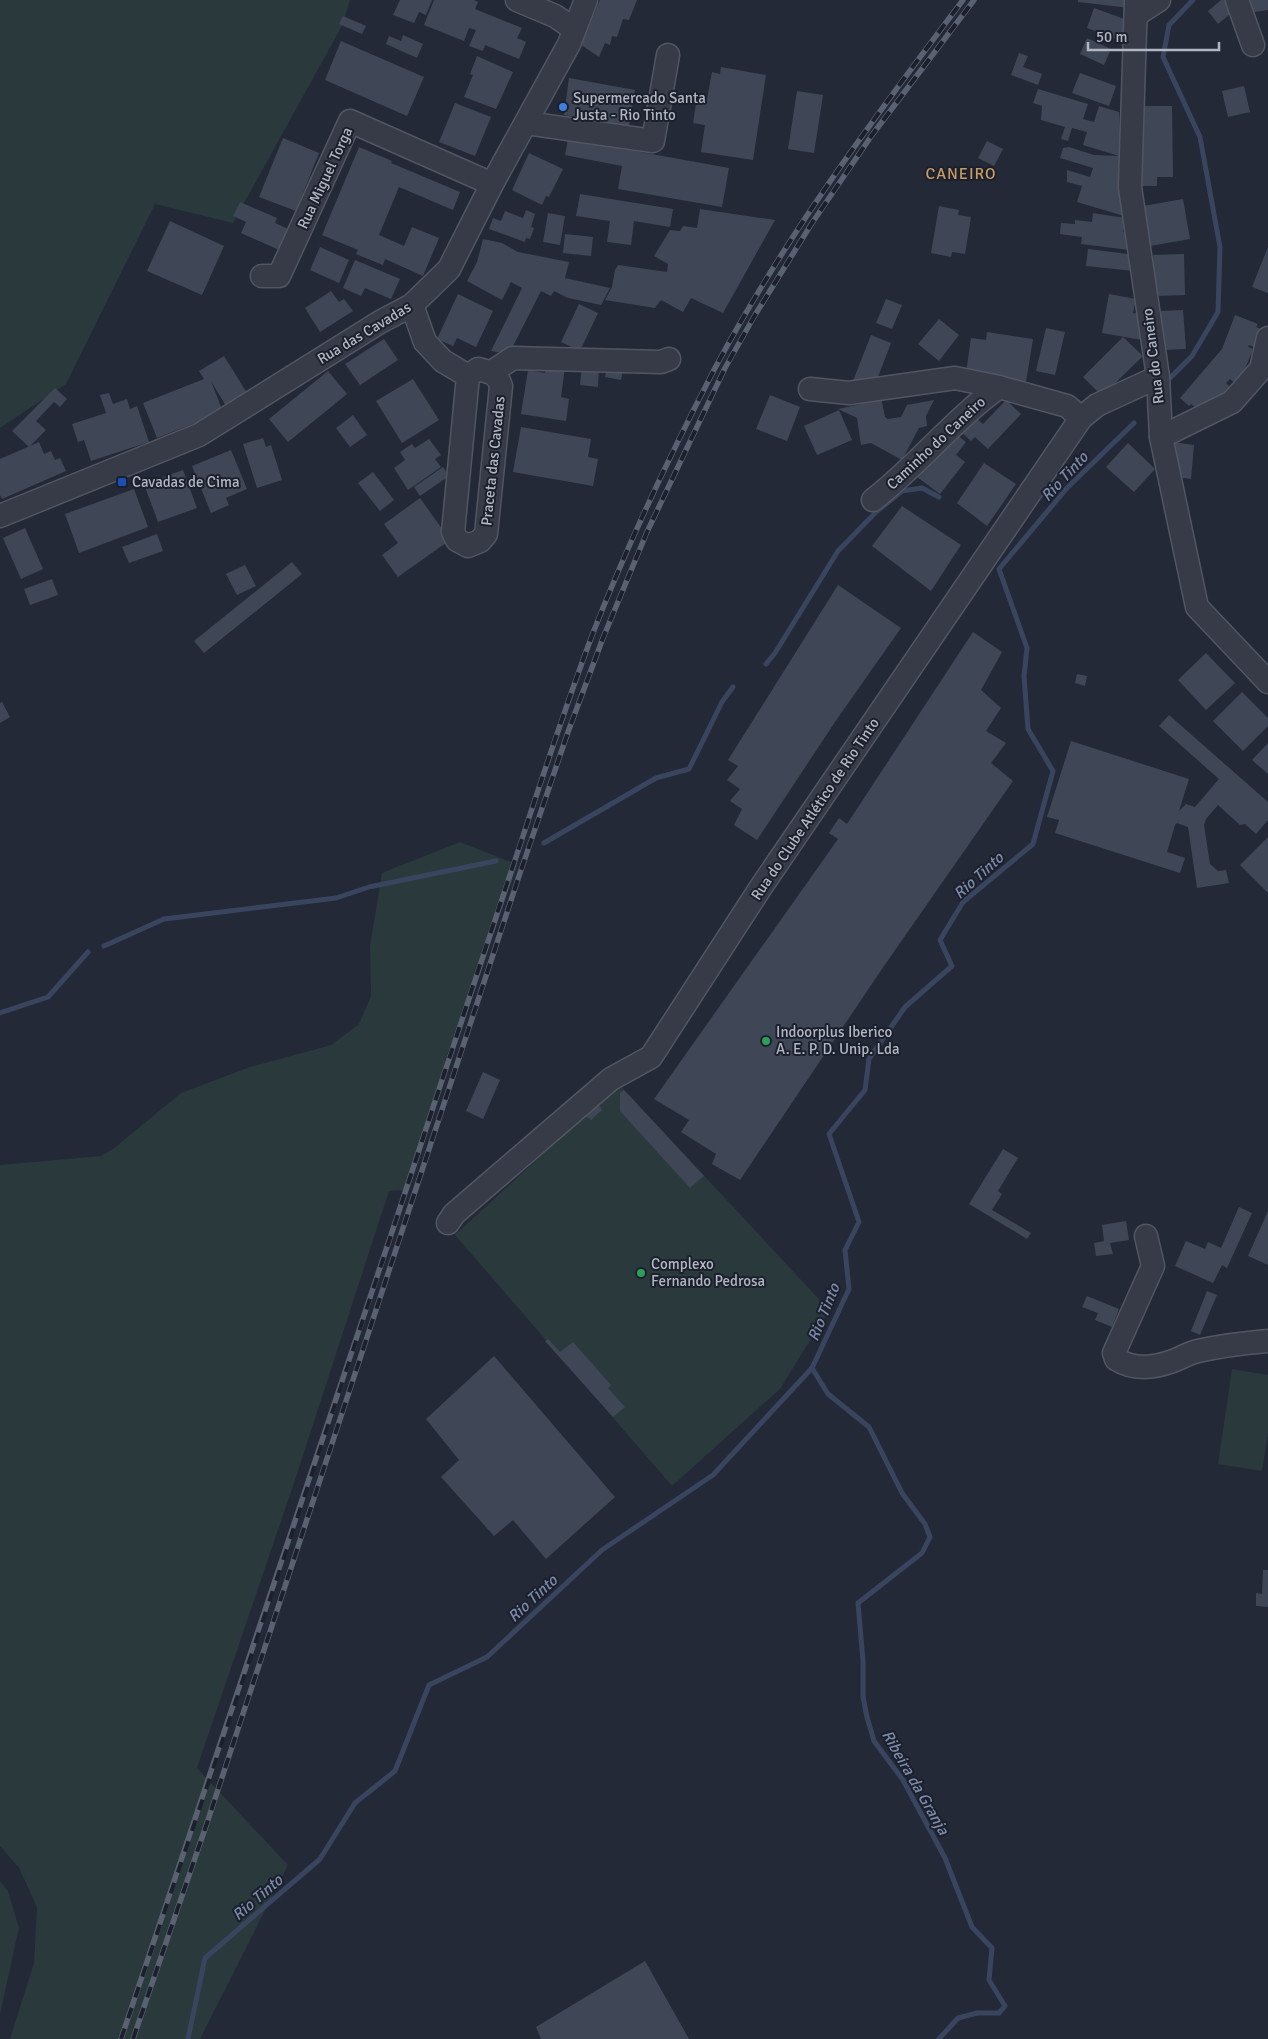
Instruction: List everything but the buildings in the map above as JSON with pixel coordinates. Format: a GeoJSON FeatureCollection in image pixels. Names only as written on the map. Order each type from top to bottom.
{"type":"FeatureCollection","features":[{"type":"Feature","properties":{"kind":"street"},"geometry":{"type":"LineString","coordinates":[[518,0],[555,16],[574,30]]}},
{"type":"Feature","properties":{"kind":"street","name":"Rua das Cavadas"},"geometry":{"type":"LineString","coordinates":[[0,516],[199,435],[380,322],[412,305],[449,269],[492,184],[569,44],[586,0]]}},
{"type":"Feature","properties":{"kind":"street"},"geometry":{"type":"LineString","coordinates":[[1136,8],[1159,0]]}},
{"type":"Feature","properties":{"kind":"street"},"geometry":{"type":"LineString","coordinates":[[1237,0],[1253,45]]}},
{"type":"Feature","properties":{"kind":"street","name":"Rua do Caneiro"},"geometry":{"type":"LineString","coordinates":[[1136,8],[1130,187],[1158,377],[1161,437],[1197,607],[1268,682]]}},
{"type":"Feature","properties":{"kind":"street"},"geometry":{"type":"LineString","coordinates":[[526,123],[653,141],[668,56]]}},
{"type":"Feature","properties":{"kind":"street","name":"Rua Miguel Torga"},"geometry":{"type":"LineString","coordinates":[[262,276],[279,276],[350,121],[492,184]]}},
{"type":"Feature","properties":{"kind":"street"},"geometry":{"type":"LineString","coordinates":[[412,305],[425,342],[443,361],[468,376],[478,369],[492,372],[513,358],[661,362],[669,359]]}},
{"type":"Feature","properties":{"kind":"street"},"geometry":{"type":"LineString","coordinates":[[1161,437],[1232,402],[1261,369],[1268,338]]}},
{"type":"Feature","properties":{"kind":"street","name":"Praceta das Cavadas"},"geometry":{"type":"LineString","coordinates":[[468,376],[452,532],[457,540],[468,546],[480,542],[486,534],[501,386],[498,378],[492,372]]}},
{"type":"Feature","properties":{"kind":"street","name":"Rua do Clube Atlético de Rio Tinto"},"geometry":{"type":"LineString","coordinates":[[448,1223],[454,1214],[611,1079],[651,1057],[761,887],[1081,418],[1097,404],[1158,377]]}},
{"type":"Feature","properties":{"kind":"street"},"geometry":{"type":"LineString","coordinates":[[810,389],[849,393],[956,378],[999,387],[1067,406],[1081,418]]}},
{"type":"Feature","properties":{"kind":"street","name":"Caminho do Caneiro"},"geometry":{"type":"LineString","coordinates":[[874,500],[900,480],[940,437],[979,401],[999,387]]}},
{"type":"Feature","properties":{"kind":"street"},"geometry":{"type":"LineString","coordinates":[[1146,1236],[1154,1266],[1114,1353],[1116,1359],[1126,1366],[1144,1367],[1171,1362],[1195,1352],[1224,1346],[1268,1342]]}},
{"type":"Feature","properties":{"kind":"shaded area"},"geometry":{"type":"Polygon","coordinates":[[[0,0],[350,0],[342,26],[233,223],[155,204],[66,384],[0,428],[0,0]]]}},
{"type":"Feature","properties":{"kind":"shaded area"},"geometry":{"type":"Polygon","coordinates":[[[460,842],[518,865],[445,1060],[446,1065],[409,1190],[389,1191],[295,1480],[197,1768],[288,1865],[200,2039],[10,2039],[34,1963],[37,1907],[19,1868],[0,1846],[0,1165],[101,1156],[113,1149],[181,1093],[250,1067],[331,1045],[359,1024],[371,996],[370,946],[382,873],[460,842]]]}},
{"type":"Feature","properties":{"kind":"shaded area","name":"Complexo Fernando Pedrosa"},"geometry":{"type":"Polygon","coordinates":[[[619,1084],[829,1310],[780,1389],[672,1486],[455,1235],[619,1084]]]}},
{"type":"Feature","properties":{"kind":"shaded area"},"geometry":{"type":"Polygon","coordinates":[[[1232,1369],[1268,1375],[1268,1433],[1262,1471],[1218,1464],[1232,1369]]]}},
{"type":"Feature","properties":{"kind":"shaded area"},"geometry":{"type":"Polygon","coordinates":[[[0,1881],[8,1891],[19,1928],[0,2014],[0,1881]]]}},
{"type":"Feature","properties":{"kind":"waterway","name":"Rio Tinto"},"geometry":{"type":"LineString","coordinates":[[1167,381],[1192,356],[1218,312],[1220,247],[1200,137],[1163,57],[1169,25],[1193,0]]}},
{"type":"Feature","properties":{"kind":"waterway","name":"Rio Tinto"},"geometry":{"type":"LineString","coordinates":[[188,2039],[205,1958],[320,1859],[355,1803],[395,1771],[429,1685],[487,1657],[602,1550],[713,1475],[812,1368],[849,1289],[845,1250],[859,1222],[829,1134],[865,1090],[869,1059],[905,1007],[952,966],[940,940],[963,902],[1033,844],[1053,771],[1028,729],[1024,676],[1027,648],[999,569],[1067,488],[1134,423]]}},
{"type":"Feature","properties":{"kind":"waterway"},"geometry":{"type":"LineString","coordinates":[[766,664],[775,653],[838,551],[876,512],[902,491],[922,488],[939,497]]}},
{"type":"Feature","properties":{"kind":"waterway"},"geometry":{"type":"LineString","coordinates":[[544,843],[656,778],[689,769],[722,702],[733,687]]}},
{"type":"Feature","properties":{"kind":"waterway"},"geometry":{"type":"LineString","coordinates":[[104,946],[164,919],[336,898],[369,887],[496,861]]}},
{"type":"Feature","properties":{"kind":"waterway"},"geometry":{"type":"LineString","coordinates":[[0,1013],[48,997],[88,952]]}},
{"type":"Feature","properties":{"kind":"waterway","name":"Ribeira da Granja"},"geometry":{"type":"LineString","coordinates":[[812,1368],[828,1394],[869,1427],[902,1493],[925,1524],[930,1537],[922,1553],[858,1603],[863,1661],[863,1697],[874,1741],[903,1780],[945,1858],[972,1927],[992,1948],[989,1980],[1005,2006],[999,2013],[977,2013],[958,2018],[939,2039]]}},
{"type":"Feature","properties":{"kind":"railway"},"geometry":{"type":"LineString","coordinates":[[121,2039],[295,1524],[549,758],[606,599],[666,467],[714,370],[741,321],[831,180],[963,0]]}},
{"type":"Feature","properties":{"kind":"railway"},"geometry":{"type":"LineString","coordinates":[[133,2039],[207,1823],[518,879],[568,732],[603,638],[647,532],[725,368],[755,315],[812,223],[872,135],[974,0]]}},
{"type":"Feature","properties":{"kind":"place","name":"Supermercado Santa Justa - Rio Tinto"},"geometry":{"type":"Point","coordinates":[563,107]}},
{"type":"Feature","properties":{"kind":"place","name":"Cavadas de Cima"},"geometry":{"type":"Point","coordinates":[122,482]}},
{"type":"Feature","properties":{"kind":"place","name":"Indoorplus Iberico A. E. P. D. Unip. Lda"},"geometry":{"type":"Point","coordinates":[766,1041]}},
{"type":"Feature","properties":{"kind":"place","name":"Complexo Fernando Pedrosa"},"geometry":{"type":"Point","coordinates":[641,1273]}},
{"type":"Feature","properties":{"kind":"district","name":"CANEIRO"},"geometry":{"type":"Point","coordinates":[961,173]}}]}
